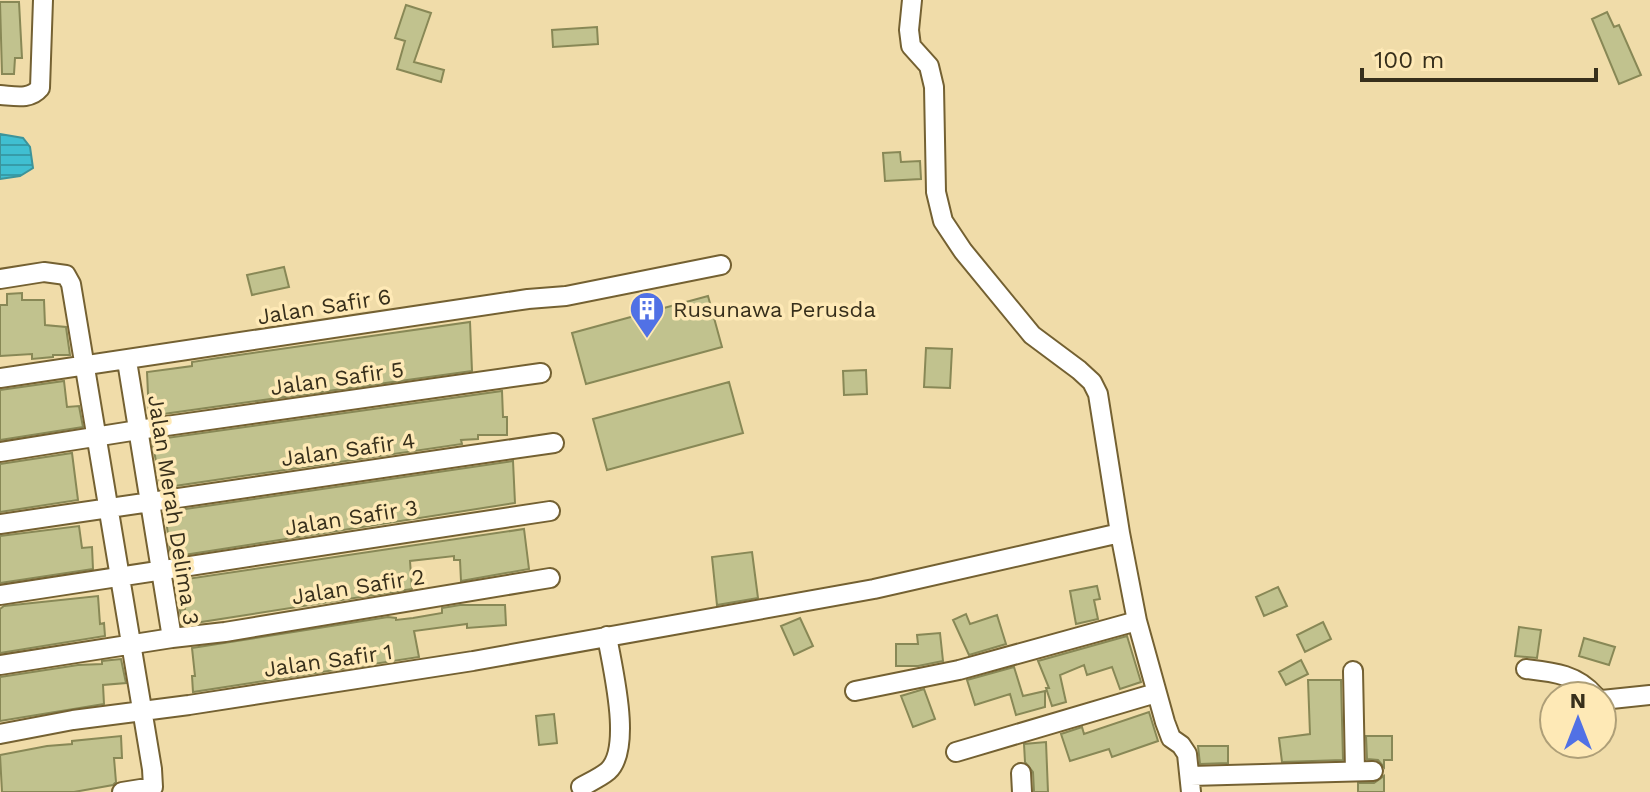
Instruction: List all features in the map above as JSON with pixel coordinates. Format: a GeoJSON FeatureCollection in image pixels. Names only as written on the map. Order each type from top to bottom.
{"type":"FeatureCollection","features":[{"type":"Feature","properties":{"kind":"street"},"geometry":{"type":"LineString","coordinates":[[0,95],[28,96],[40,88],[43,0]]}},
{"type":"Feature","properties":{"kind":"street"},"geometry":{"type":"LineString","coordinates":[[912,0],[911,46],[929,66],[934,87],[936,192],[943,221],[963,251],[1032,335],[1092,382],[1098,394],[1137,621],[1171,738],[1187,754],[1191,784],[1364,771],[1353,671]]}},
{"type":"Feature","properties":{"kind":"street","name":"Jalan Safir 6"},"geometry":{"type":"LineString","coordinates":[[0,378],[528,299],[566,296],[721,265]]}},
{"type":"Feature","properties":{"kind":"street"},"geometry":{"type":"LineString","coordinates":[[0,279],[44,272],[66,275],[71,284],[143,710],[153,787],[122,792]]}},
{"type":"Feature","properties":{"kind":"street","name":"Jalan Merah Delima 3"},"geometry":{"type":"LineString","coordinates":[[0,665],[172,638],[127,361]]}},
{"type":"Feature","properties":{"kind":"street","name":"Jalan Safir 5"},"geometry":{"type":"LineString","coordinates":[[0,452],[541,373]]}},
{"type":"Feature","properties":{"kind":"street","name":"Jalan Safir 4"},"geometry":{"type":"LineString","coordinates":[[0,524],[554,443]]}},
{"type":"Feature","properties":{"kind":"street","name":"Jalan Safir 3"},"geometry":{"type":"LineString","coordinates":[[0,595],[550,511]]}},
{"type":"Feature","properties":{"kind":"street","name":"Jalan Safir 1"},"geometry":{"type":"LineString","coordinates":[[0,734],[473,661],[874,589],[1120,533]]}},
{"type":"Feature","properties":{"kind":"street","name":"Jalan Safir 2"},"geometry":{"type":"LineString","coordinates":[[172,638],[270,625],[550,578]]}},
{"type":"Feature","properties":{"kind":"street"},"geometry":{"type":"LineString","coordinates":[[855,691],[959,670],[1137,621]]}},
{"type":"Feature","properties":{"kind":"street"},"geometry":{"type":"LineString","coordinates":[[581,787],[610,770],[620,750],[620,721],[607,636]]}},
{"type":"Feature","properties":{"kind":"street"},"geometry":{"type":"LineString","coordinates":[[1526,669],[1576,680]]}},
{"type":"Feature","properties":{"kind":"street"},"geometry":{"type":"LineString","coordinates":[[956,752],[1156,693]]}},
{"type":"Feature","properties":{"kind":"street"},"geometry":{"type":"LineString","coordinates":[[1618,698],[1650,695]]}},
{"type":"Feature","properties":{"kind":"street"},"geometry":{"type":"LineString","coordinates":[[1021,773],[1022,792]]}},
{"type":"Feature","properties":{"kind":"water"},"geometry":{"type":"Polygon","coordinates":[[[0,134],[23,138],[30,147],[33,168],[20,176],[0,179],[0,134]]]}},
{"type":"Feature","properties":{"kind":"building"},"geometry":{"type":"Polygon","coordinates":[[[0,2],[19,2],[22,58],[15,58],[14,74],[2,74],[0,2]]]}},
{"type":"Feature","properties":{"kind":"building"},"geometry":{"type":"Polygon","coordinates":[[[406,5],[431,13],[414,62],[444,70],[441,82],[397,69],[405,41],[395,38],[406,5]]]}},
{"type":"Feature","properties":{"kind":"building"},"geometry":{"type":"Polygon","coordinates":[[[1607,12],[1614,27],[1619,25],[1641,75],[1619,84],[1592,19],[1607,12]]]}},
{"type":"Feature","properties":{"kind":"building"},"geometry":{"type":"Polygon","coordinates":[[[597,27],[598,44],[553,47],[552,30],[597,27]]]}},
{"type":"Feature","properties":{"kind":"building"},"geometry":{"type":"Polygon","coordinates":[[[900,152],[901,162],[920,161],[921,179],[885,181],[883,153],[900,152]]]}},
{"type":"Feature","properties":{"kind":"building"},"geometry":{"type":"Polygon","coordinates":[[[284,267],[289,287],[252,295],[247,275],[284,267]]]}},
{"type":"Feature","properties":{"kind":"building"},"geometry":{"type":"Polygon","coordinates":[[[22,293],[22,300],[44,300],[45,325],[66,327],[70,355],[32,359],[32,354],[0,356],[0,305],[7,305],[7,294],[22,293]]]}},
{"type":"Feature","properties":{"kind":"building","name":"Rusunawa Perusda"},"geometry":{"type":"Polygon","coordinates":[[[708,296],[722,347],[586,384],[572,333],[708,296]]]}},
{"type":"Feature","properties":{"kind":"building"},"geometry":{"type":"Polygon","coordinates":[[[470,322],[472,371],[149,416],[147,372],[192,366],[192,362],[470,322]]]}},
{"type":"Feature","properties":{"kind":"building"},"geometry":{"type":"Polygon","coordinates":[[[926,348],[952,349],[950,388],[924,387],[926,348]]]}},
{"type":"Feature","properties":{"kind":"building"},"geometry":{"type":"Polygon","coordinates":[[[866,370],[867,394],[844,395],[843,371],[866,370]]]}},
{"type":"Feature","properties":{"kind":"building"},"geometry":{"type":"Polygon","coordinates":[[[64,381],[67,407],[79,406],[83,427],[0,440],[0,390],[64,381]]]}},
{"type":"Feature","properties":{"kind":"building","name":"Rusunawa Perusda"},"geometry":{"type":"Polygon","coordinates":[[[729,382],[743,433],[607,470],[593,419],[729,382]]]}},
{"type":"Feature","properties":{"kind":"building"},"geometry":{"type":"Polygon","coordinates":[[[502,391],[507,435],[478,435],[478,439],[461,440],[462,444],[161,488],[152,440],[502,391]]]}},
{"type":"Feature","properties":{"kind":"building"},"geometry":{"type":"Polygon","coordinates":[[[72,453],[78,500],[0,512],[0,464],[72,453]]]}},
{"type":"Feature","properties":{"kind":"building"},"geometry":{"type":"Polygon","coordinates":[[[513,461],[515,503],[171,557],[165,512],[513,461]]]}},
{"type":"Feature","properties":{"kind":"building"},"geometry":{"type":"Polygon","coordinates":[[[79,526],[82,548],[92,547],[93,569],[0,583],[0,536],[79,526]]]}},
{"type":"Feature","properties":{"kind":"building"},"geometry":{"type":"Polygon","coordinates":[[[524,529],[529,569],[461,581],[460,560],[454,560],[454,556],[410,561],[412,589],[182,625],[180,610],[185,609],[180,580],[524,529]]]}},
{"type":"Feature","properties":{"kind":"building"},"geometry":{"type":"Polygon","coordinates":[[[752,552],[758,598],[717,605],[712,557],[752,552]]]}},
{"type":"Feature","properties":{"kind":"building"},"geometry":{"type":"Polygon","coordinates":[[[1097,586],[1100,599],[1094,600],[1098,619],[1076,624],[1070,591],[1097,586]]]}},
{"type":"Feature","properties":{"kind":"building"},"geometry":{"type":"Polygon","coordinates":[[[1278,587],[1287,606],[1264,616],[1256,597],[1278,587]]]}},
{"type":"Feature","properties":{"kind":"building"},"geometry":{"type":"Polygon","coordinates":[[[98,596],[100,624],[104,623],[105,636],[0,653],[0,609],[4,606],[98,596]]]}},
{"type":"Feature","properties":{"kind":"building"},"geometry":{"type":"Polygon","coordinates":[[[505,605],[506,625],[467,628],[467,624],[414,631],[419,657],[193,692],[192,648],[388,617],[396,620],[413,618],[442,613],[442,608],[505,605]]]}},
{"type":"Feature","properties":{"kind":"building"},"geometry":{"type":"Polygon","coordinates":[[[966,614],[970,624],[997,615],[1006,644],[969,655],[953,620],[966,614]]]}},
{"type":"Feature","properties":{"kind":"building"},"geometry":{"type":"Polygon","coordinates":[[[800,618],[813,646],[794,655],[781,626],[800,618]]]}},
{"type":"Feature","properties":{"kind":"building"},"geometry":{"type":"Polygon","coordinates":[[[1323,622],[1331,639],[1305,652],[1297,635],[1323,622]]]}},
{"type":"Feature","properties":{"kind":"building"},"geometry":{"type":"Polygon","coordinates":[[[1519,627],[1541,630],[1537,658],[1515,656],[1519,627]]]}},
{"type":"Feature","properties":{"kind":"building"},"geometry":{"type":"Polygon","coordinates":[[[940,633],[943,661],[896,666],[896,644],[918,644],[917,635],[940,633]]]}},
{"type":"Feature","properties":{"kind":"building"},"geometry":{"type":"Polygon","coordinates":[[[1127,636],[1141,682],[1120,689],[1112,667],[1087,675],[1084,665],[1060,675],[1066,702],[1052,706],[1046,688],[1049,688],[1038,661],[1127,636]]]}},
{"type":"Feature","properties":{"kind":"building"},"geometry":{"type":"Polygon","coordinates":[[[1584,638],[1615,647],[1609,665],[1579,656],[1584,638]]]}},
{"type":"Feature","properties":{"kind":"building"},"geometry":{"type":"Polygon","coordinates":[[[121,659],[126,683],[103,685],[104,704],[0,721],[0,677],[121,659]]]}},
{"type":"Feature","properties":{"kind":"building"},"geometry":{"type":"Polygon","coordinates":[[[1301,660],[1308,674],[1286,685],[1279,672],[1301,660]]]}},
{"type":"Feature","properties":{"kind":"building"},"geometry":{"type":"Polygon","coordinates":[[[1014,667],[1023,696],[1045,691],[1045,707],[1016,715],[1010,694],[975,705],[967,680],[1014,667]]]}},
{"type":"Feature","properties":{"kind":"building"},"geometry":{"type":"Polygon","coordinates":[[[1308,680],[1341,680],[1343,760],[1282,762],[1279,738],[1310,734],[1308,680]]]}},
{"type":"Feature","properties":{"kind":"building"},"geometry":{"type":"Polygon","coordinates":[[[924,689],[935,719],[913,727],[901,696],[924,689]]]}},
{"type":"Feature","properties":{"kind":"building"},"geometry":{"type":"Polygon","coordinates":[[[1149,712],[1158,741],[1112,757],[1109,749],[1070,761],[1061,734],[1082,727],[1084,734],[1149,712]]]}},
{"type":"Feature","properties":{"kind":"building"},"geometry":{"type":"Polygon","coordinates":[[[554,714],[557,743],[539,745],[536,716],[554,714]]]}},
{"type":"Feature","properties":{"kind":"building"},"geometry":{"type":"Polygon","coordinates":[[[121,736],[122,758],[114,758],[116,782],[113,785],[74,792],[2,792],[0,755],[72,744],[72,741],[121,736]]]}},
{"type":"Feature","properties":{"kind":"building"},"geometry":{"type":"Polygon","coordinates":[[[1366,736],[1392,736],[1392,760],[1384,760],[1384,767],[1378,760],[1367,759],[1366,736]]]}},
{"type":"Feature","properties":{"kind":"building"},"geometry":{"type":"Polygon","coordinates":[[[1046,742],[1048,792],[1034,792],[1033,772],[1025,762],[1024,744],[1046,742]]]}},
{"type":"Feature","properties":{"kind":"building"},"geometry":{"type":"Polygon","coordinates":[[[1198,746],[1228,746],[1228,763],[1200,764],[1198,746]]]}},
{"type":"Feature","properties":{"kind":"building"},"geometry":{"type":"Polygon","coordinates":[[[1384,776],[1384,792],[1358,792],[1358,783],[1374,783],[1384,776]]]}},
{"type":"Feature","properties":{"kind":"place","name":"Rusunawa Perusda"},"geometry":{"type":"Point","coordinates":[647,340]}}]}
